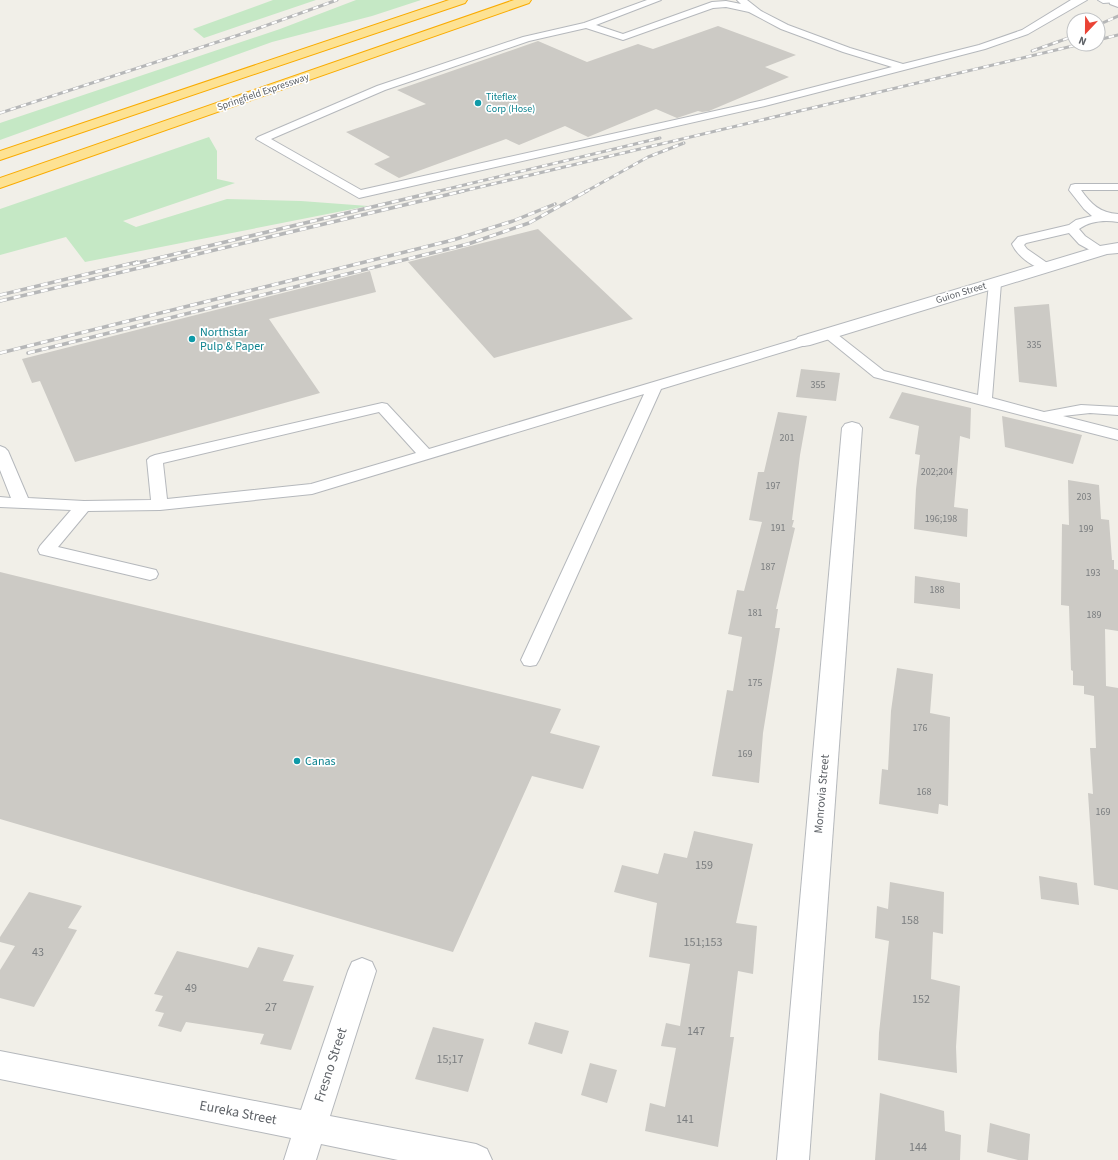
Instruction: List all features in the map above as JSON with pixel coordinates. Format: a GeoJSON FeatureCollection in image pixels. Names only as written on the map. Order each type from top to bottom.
{"type":"FeatureCollection","features":[{"type":"Feature","properties":{"kind":"highway","name":"Springfield Expressway"},"geometry":{"type":"LineString","coordinates":[[0,156],[461,0]]}},
{"type":"Feature","properties":{"kind":"highway","name":"Springfield Expressway"},"geometry":{"type":"LineString","coordinates":[[0,183],[525,0]]}},
{"type":"Feature","properties":{"kind":"street","name":"Guion Street"},"geometry":{"type":"LineString","coordinates":[[804,341],[1098,251],[1118,248]]}},
{"type":"Feature","properties":{"kind":"street","name":"Monrovia Street"},"geometry":{"type":"LineString","coordinates":[[793,1160],[852,428]]}},
{"type":"Feature","properties":{"kind":"street","name":"Fresno Street"},"geometry":{"type":"LineString","coordinates":[[300,1160],[362,971]]}},
{"type":"Feature","properties":{"kind":"street","name":"Eureka Street"},"geometry":{"type":"LineString","coordinates":[[0,1065],[476,1160]]}},
{"type":"Feature","properties":{"kind":"lane"},"geometry":{"type":"LineString","coordinates":[[656,0],[587,25],[526,39],[381,88],[262,139],[359,194],[750,106],[982,47],[1025,32],[1076,1],[1082,0]]}},
{"type":"Feature","properties":{"kind":"lane"},"geometry":{"type":"LineString","coordinates":[[742,0],[750,10]]}},
{"type":"Feature","properties":{"kind":"lane"},"geometry":{"type":"LineString","coordinates":[[587,25],[623,37],[712,5],[726,4],[750,10],[772,22],[833,45],[902,67]]}},
{"type":"Feature","properties":{"kind":"lane"},"geometry":{"type":"LineString","coordinates":[[1113,218],[1088,209],[1075,190],[1075,187],[1118,188]]}},
{"type":"Feature","properties":{"kind":"lane"},"geometry":{"type":"LineString","coordinates":[[1048,267],[1024,252],[1018,244],[1022,240],[1073,228],[1076,225],[1087,221],[1113,218]]}},
{"type":"Feature","properties":{"kind":"lane"},"geometry":{"type":"LineString","coordinates":[[1073,228],[1074,233],[1098,251]]}},
{"type":"Feature","properties":{"kind":"lane"},"geometry":{"type":"LineString","coordinates":[[984,402],[992,330],[995,283]]}},
{"type":"Feature","properties":{"kind":"lane"},"geometry":{"type":"LineString","coordinates":[[828,334],[879,374],[1118,436]]}},
{"type":"Feature","properties":{"kind":"lane"},"geometry":{"type":"LineString","coordinates":[[0,502],[84,506],[160,505],[312,489],[804,341]]}},
{"type":"Feature","properties":{"kind":"lane"},"geometry":{"type":"LineString","coordinates":[[530,660],[655,386]]}},
{"type":"Feature","properties":{"kind":"lane"},"geometry":{"type":"LineString","coordinates":[[160,505],[155,460],[382,407],[426,455]]}},
{"type":"Feature","properties":{"kind":"lane"},"geometry":{"type":"LineString","coordinates":[[1043,417],[1075,409],[1097,408],[1118,412]]}},
{"type":"Feature","properties":{"kind":"lane"},"geometry":{"type":"LineString","coordinates":[[0,451],[22,504]]}},
{"type":"Feature","properties":{"kind":"lane"},"geometry":{"type":"LineString","coordinates":[[84,506],[46,550],[150,574]]}},
{"type":"Feature","properties":{"kind":"green space"},"geometry":{"type":"Polygon","coordinates":[[[273,0],[316,0],[204,38],[193,29],[273,0]]]}},
{"type":"Feature","properties":{"kind":"green space"},"geometry":{"type":"Polygon","coordinates":[[[356,0],[421,0],[372,16],[272,42],[0,140],[0,123],[280,29],[356,0]]]}},
{"type":"Feature","properties":{"kind":"green space"},"geometry":{"type":"Polygon","coordinates":[[[209,137],[217,151],[217,179],[235,183],[123,221],[136,227],[227,199],[301,201],[368,206],[85,262],[66,237],[0,255],[0,209],[209,137]]]}},
{"type":"Feature","properties":{"kind":"building","name":"Titeflex Corp (Hose)"},"geometry":{"type":"Polygon","coordinates":[[[718,26],[796,55],[765,67],[789,77],[709,111],[698,111],[677,118],[656,109],[588,137],[565,126],[519,145],[506,139],[399,178],[374,164],[390,157],[346,132],[426,104],[397,90],[538,41],[587,62],[638,44],[653,49],[718,26]]]}},
{"type":"Feature","properties":{"kind":"building"},"geometry":{"type":"Polygon","coordinates":[[[538,229],[633,319],[494,358],[408,262],[538,229]]]}},
{"type":"Feature","properties":{"kind":"building","name":"Northstar Pulp & Paper"},"geometry":{"type":"Polygon","coordinates":[[[370,271],[376,292],[269,319],[320,393],[75,462],[40,381],[32,383],[22,359],[370,271]]]}},
{"type":"Feature","properties":{"kind":"building"},"geometry":{"type":"Polygon","coordinates":[[[1049,304],[1057,387],[1019,382],[1014,307],[1049,304]]]}},
{"type":"Feature","properties":{"kind":"building"},"geometry":{"type":"Polygon","coordinates":[[[801,369],[840,373],[836,401],[796,397],[801,369]]]}},
{"type":"Feature","properties":{"kind":"building"},"geometry":{"type":"Polygon","coordinates":[[[902,392],[971,408],[970,439],[960,436],[954,507],[968,509],[967,537],[914,529],[916,489],[920,455],[915,454],[919,426],[889,418],[902,392]]]}},
{"type":"Feature","properties":{"kind":"building"},"geometry":{"type":"Polygon","coordinates":[[[778,412],[807,416],[800,455],[792,520],[794,520],[792,527],[795,528],[776,609],[778,609],[775,628],[780,628],[763,733],[759,783],[712,776],[727,690],[733,691],[742,637],[728,634],[737,590],[744,591],[762,522],[749,520],[758,472],[764,472],[778,412]]]}},
{"type":"Feature","properties":{"kind":"building"},"geometry":{"type":"Polygon","coordinates":[[[1002,416],[1082,435],[1073,464],[1005,447],[1002,416]]]}},
{"type":"Feature","properties":{"kind":"building"},"geometry":{"type":"Polygon","coordinates":[[[1068,480],[1099,485],[1101,519],[1109,520],[1112,560],[1114,560],[1114,569],[1118,570],[1118,631],[1105,629],[1106,686],[1118,688],[1118,890],[1094,885],[1088,793],[1093,794],[1090,748],[1096,748],[1094,696],[1084,694],[1084,686],[1073,685],[1073,671],[1071,670],[1069,606],[1061,605],[1062,524],[1069,525],[1068,480]]]}},
{"type":"Feature","properties":{"kind":"building","name":"Canas"},"geometry":{"type":"Polygon","coordinates":[[[0,572],[561,709],[550,733],[600,746],[583,789],[532,776],[453,952],[0,819],[0,572]]]}},
{"type":"Feature","properties":{"kind":"building"},"geometry":{"type":"Polygon","coordinates":[[[915,576],[960,583],[960,609],[914,603],[915,576]]]}},
{"type":"Feature","properties":{"kind":"building"},"geometry":{"type":"Polygon","coordinates":[[[897,668],[933,674],[930,713],[950,717],[948,806],[939,804],[938,814],[879,804],[882,769],[888,770],[891,711],[897,668]]]}},
{"type":"Feature","properties":{"kind":"building"},"geometry":{"type":"Polygon","coordinates":[[[694,831],[753,844],[736,923],[757,926],[753,974],[738,971],[730,1037],[734,1037],[718,1147],[645,1131],[650,1103],[665,1107],[676,1048],[661,1046],[666,1023],[680,1026],[690,964],[649,957],[657,903],[614,892],[622,865],[658,874],[664,853],[687,858],[694,831]]]}},
{"type":"Feature","properties":{"kind":"building"},"geometry":{"type":"Polygon","coordinates":[[[1039,876],[1077,883],[1079,905],[1041,899],[1039,876]]]}},
{"type":"Feature","properties":{"kind":"building"},"geometry":{"type":"Polygon","coordinates":[[[890,882],[944,892],[943,934],[933,932],[931,979],[960,986],[956,1047],[957,1073],[878,1060],[879,1033],[889,941],[875,938],[877,906],[888,909],[890,882]]]}},
{"type":"Feature","properties":{"kind":"building"},"geometry":{"type":"Polygon","coordinates":[[[29,892],[82,906],[68,928],[77,930],[34,1007],[0,998],[0,970],[15,946],[0,942],[0,937],[29,892]]]}},
{"type":"Feature","properties":{"kind":"building"},"geometry":{"type":"Polygon","coordinates":[[[258,947],[294,955],[283,981],[314,986],[291,1050],[260,1044],[264,1034],[186,1022],[181,1032],[158,1026],[164,1013],[155,1011],[163,996],[154,994],[177,951],[248,968],[258,947]]]}},
{"type":"Feature","properties":{"kind":"building"},"geometry":{"type":"Polygon","coordinates":[[[535,1022],[569,1031],[562,1054],[528,1044],[535,1022]]]}},
{"type":"Feature","properties":{"kind":"building"},"geometry":{"type":"Polygon","coordinates":[[[433,1027],[484,1039],[468,1092],[415,1079],[433,1027]]]}},
{"type":"Feature","properties":{"kind":"building"},"geometry":{"type":"Polygon","coordinates":[[[590,1063],[617,1070],[607,1103],[581,1095],[590,1063]]]}},
{"type":"Feature","properties":{"kind":"building"},"geometry":{"type":"Polygon","coordinates":[[[880,1093],[944,1111],[945,1131],[961,1135],[960,1160],[875,1160],[880,1093]]]}},
{"type":"Feature","properties":{"kind":"building"},"geometry":{"type":"Polygon","coordinates":[[[990,1123],[1030,1134],[1028,1160],[1018,1160],[987,1152],[990,1123]]]}},
{"type":"Feature","properties":{"kind":"railway"},"geometry":{"type":"LineString","coordinates":[[0,113],[251,31],[337,0]]}},
{"type":"Feature","properties":{"kind":"railway"},"geometry":{"type":"LineString","coordinates":[[1106,21],[1118,16]]}},
{"type":"Feature","properties":{"kind":"railway"},"geometry":{"type":"LineString","coordinates":[[1106,38],[1118,35]]}},
{"type":"Feature","properties":{"kind":"railway"},"geometry":{"type":"LineString","coordinates":[[1032,51],[1066,39]]}},
{"type":"Feature","properties":{"kind":"railway"},"geometry":{"type":"LineString","coordinates":[[459,192],[1066,48]]}},
{"type":"Feature","properties":{"kind":"railway"},"geometry":{"type":"LineString","coordinates":[[435,192],[660,138]]}},
{"type":"Feature","properties":{"kind":"railway"},"geometry":{"type":"LineString","coordinates":[[585,192],[648,157],[684,143]]}},
{"type":"Feature","properties":{"kind":"railway"},"geometry":{"type":"LineString","coordinates":[[133,264],[439,191]]}},
{"type":"Feature","properties":{"kind":"railway"},"geometry":{"type":"LineString","coordinates":[[0,301],[463,191]]}},
{"type":"Feature","properties":{"kind":"railway"},"geometry":{"type":"LineString","coordinates":[[28,353],[468,244],[529,223],[587,191]]}},
{"type":"Feature","properties":{"kind":"railway"},"geometry":{"type":"LineString","coordinates":[[0,353],[453,240],[513,221],[555,204]]}},
{"type":"Feature","properties":{"kind":"railway"},"geometry":{"type":"LineString","coordinates":[[0,295],[137,262]]}},
{"type":"Feature","properties":{"kind":"place","name":"Titeflex Corp (Hose)"},"geometry":{"type":"Point","coordinates":[478,103]}},
{"type":"Feature","properties":{"kind":"place","name":"Northstar Pulp & Paper"},"geometry":{"type":"Point","coordinates":[192,339]}},
{"type":"Feature","properties":{"kind":"place","name":"Canas"},"geometry":{"type":"Point","coordinates":[297,761]}}]}
